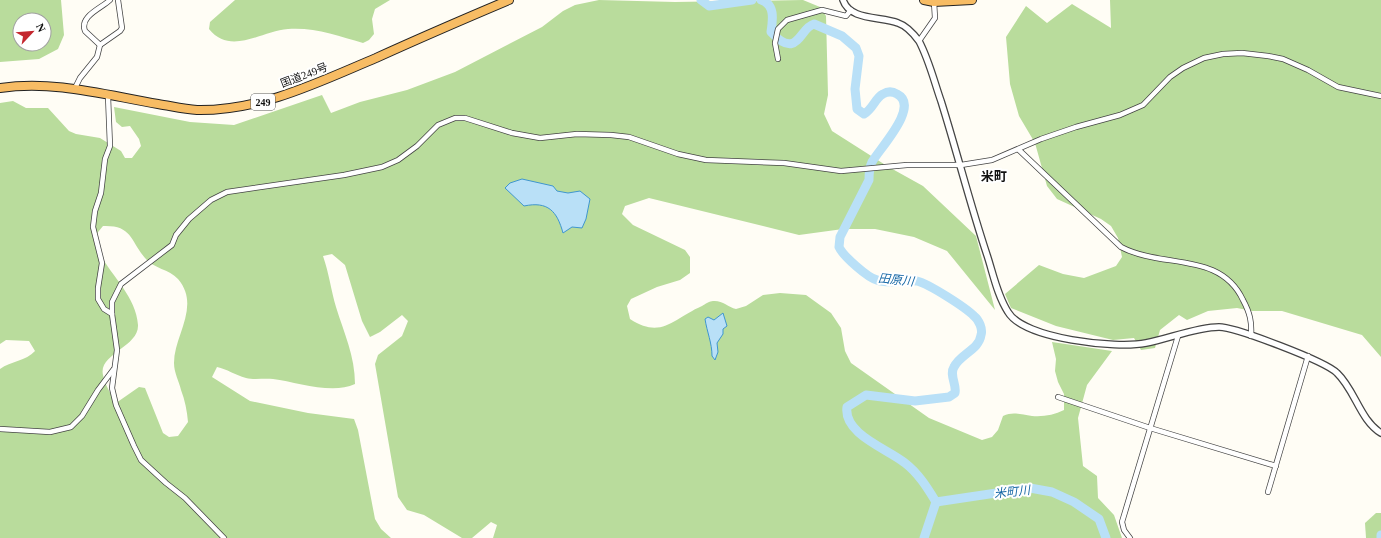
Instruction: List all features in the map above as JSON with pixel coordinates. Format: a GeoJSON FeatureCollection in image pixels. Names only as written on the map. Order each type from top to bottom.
{"type":"FeatureCollection","features":[{"type":"Feature","properties":{"kind":"highway","name":"国道249号"},"geometry":{"type":"LineString","coordinates":[[0,88],[18,85],[48,85],[74,88],[108,96],[196,110],[231,108],[268,101],[311,86],[509,0]]}},
{"type":"Feature","properties":{"kind":"highway"},"geometry":{"type":"LineString","coordinates":[[924,0],[934,2],[972,0]]}},
{"type":"Feature","properties":{"kind":"street"},"geometry":{"type":"LineString","coordinates":[[100,45],[85,31],[85,24],[90,14],[110,0]]}},
{"type":"Feature","properties":{"kind":"street"},"geometry":{"type":"LineString","coordinates":[[74,88],[80,78],[97,58],[100,45],[122,28],[118,0]]}},
{"type":"Feature","properties":{"kind":"street"},"geometry":{"type":"LineString","coordinates":[[843,0],[844,4],[858,14],[899,23],[912,32],[920,41],[961,165],[991,267],[1004,305],[1012,317],[1042,334],[1118,345],[1144,344],[1208,327],[1221,327],[1251,336],[1308,356],[1337,372],[1346,383],[1366,417],[1376,430],[1381,433]]}},
{"type":"Feature","properties":{"kind":"street"},"geometry":{"type":"LineString","coordinates":[[920,41],[935,18],[934,2]]}},
{"type":"Feature","properties":{"kind":"street"},"geometry":{"type":"LineString","coordinates":[[778,59],[775,43],[778,29],[788,20],[822,10],[846,16],[851,10]]}},
{"type":"Feature","properties":{"kind":"street"},"geometry":{"type":"LineString","coordinates":[[224,538],[185,498],[166,484],[141,460],[116,405],[112,388],[117,350],[112,314],[112,302],[122,284],[172,245],[176,235],[189,219],[211,200],[234,189],[344,175],[382,167],[398,160],[417,146],[438,125],[455,118],[465,118],[512,133],[540,138],[577,134],[629,137],[678,154],[706,160],[784,163],[841,171],[907,165],[961,165],[992,160],[1019,150],[1041,139],[1076,127],[1120,115],[1143,105],[1170,77],[1183,68],[1204,58],[1223,54],[1242,53],[1283,59],[1308,70],[1338,87],[1381,96]]}},
{"type":"Feature","properties":{"kind":"street"},"geometry":{"type":"LineString","coordinates":[[108,96],[110,146],[105,159],[101,193],[95,211],[93,227],[102,263],[98,288],[98,299],[104,309],[112,314]]}},
{"type":"Feature","properties":{"kind":"street"},"geometry":{"type":"LineString","coordinates":[[1019,150],[1121,247],[1140,255],[1204,266],[1218,271],[1228,278],[1240,293],[1249,311],[1252,322],[1251,336]]}},
{"type":"Feature","properties":{"kind":"street"},"geometry":{"type":"LineString","coordinates":[[1130,538],[1124,530],[1122,522],[1178,336]]}},
{"type":"Feature","properties":{"kind":"street"},"geometry":{"type":"LineString","coordinates":[[1268,492],[1308,356]]}},
{"type":"Feature","properties":{"kind":"street"},"geometry":{"type":"LineString","coordinates":[[0,429],[50,432],[71,427],[82,416],[98,390],[114,369]]}},
{"type":"Feature","properties":{"kind":"street"},"geometry":{"type":"LineString","coordinates":[[1058,397],[1150,428],[1276,466]]}},
{"type":"Feature","properties":{"kind":"green space"},"geometry":{"type":"Polygon","coordinates":[[[0,0],[61,0],[64,35],[58,49],[39,59],[0,62],[0,0]]]}},
{"type":"Feature","properties":{"kind":"green space"},"geometry":{"type":"Polygon","coordinates":[[[235,0],[390,0],[375,9],[372,19],[374,34],[369,40],[363,43],[307,29],[288,29],[247,40],[227,41],[218,37],[209,29],[210,22],[235,0]]]}},
{"type":"Feature","properties":{"kind":"green space"},"geometry":{"type":"Polygon","coordinates":[[[599,0],[675,2],[803,0],[820,7],[826,16],[828,95],[824,114],[832,131],[887,166],[923,186],[976,236],[995,310],[947,251],[914,237],[875,229],[843,229],[799,235],[649,198],[625,206],[622,214],[633,225],[685,250],[690,257],[690,273],[680,280],[657,287],[631,299],[627,306],[630,319],[651,328],[659,327],[668,325],[712,301],[719,302],[736,309],[746,306],[763,295],[780,293],[806,295],[831,313],[841,328],[845,351],[851,363],[929,418],[982,440],[992,437],[998,430],[1003,416],[1014,414],[1040,416],[1064,410],[1064,394],[1058,382],[1055,371],[1056,359],[1052,342],[1112,351],[1087,385],[1078,418],[1083,466],[1097,476],[1098,498],[1114,515],[1122,538],[493,538],[497,525],[491,522],[472,538],[462,538],[424,515],[407,510],[398,497],[375,364],[378,355],[402,336],[408,321],[402,315],[380,332],[370,337],[362,321],[345,265],[332,254],[323,256],[336,307],[351,354],[355,374],[355,384],[336,388],[314,387],[273,379],[246,378],[217,367],[212,377],[250,401],[308,413],[354,419],[358,430],[375,519],[381,529],[391,538],[0,538],[0,369],[27,357],[35,351],[29,341],[6,340],[0,344],[0,103],[13,101],[26,108],[48,108],[69,131],[76,134],[100,138],[121,151],[125,158],[132,158],[141,146],[139,139],[130,126],[122,127],[116,122],[114,107],[190,122],[234,125],[322,95],[331,113],[360,102],[407,90],[455,72],[542,27],[563,11],[575,5],[599,0]],[[103,226],[94,237],[95,243],[104,261],[128,295],[133,305],[138,325],[137,333],[132,339],[106,361],[103,368],[104,379],[116,403],[139,387],[145,388],[163,433],[169,437],[178,436],[188,422],[185,402],[174,367],[175,352],[187,310],[187,300],[184,289],[178,279],[149,262],[125,231],[113,226],[103,226]]]}},
{"type":"Feature","properties":{"kind":"green space"},"geometry":{"type":"Polygon","coordinates":[[[1110,0],[1381,0],[1381,357],[1362,335],[1282,311],[1252,311],[1237,308],[1208,311],[1187,320],[1179,315],[1160,330],[1155,348],[1141,350],[1134,338],[1113,340],[1056,326],[1011,308],[1005,294],[1039,265],[1063,274],[1084,278],[1116,266],[1122,257],[1118,238],[1111,226],[1101,219],[1057,199],[1047,186],[1035,143],[1019,116],[1010,84],[1006,37],[1026,6],[1047,23],[1072,4],[1111,28],[1110,0]]]}},
{"type":"Feature","properties":{"kind":"green space"},"geometry":{"type":"Polygon","coordinates":[[[1376,513],[1381,513],[1381,538],[1366,538],[1365,523],[1376,513]]]}},
{"type":"Feature","properties":{"kind":"water"},"geometry":{"type":"Polygon","coordinates":[[[522,179],[553,186],[557,191],[568,193],[580,191],[590,199],[586,219],[582,228],[572,227],[563,233],[558,219],[550,209],[539,205],[524,206],[505,188],[510,183],[522,179]]]}},
{"type":"Feature","properties":{"kind":"water"},"geometry":{"type":"Polygon","coordinates":[[[723,313],[727,326],[723,329],[723,334],[717,343],[718,352],[715,360],[712,356],[705,319],[708,317],[714,320],[723,313]]]}},
{"type":"Feature","properties":{"kind":"waterway","name":"田原川"},"geometry":{"type":"LineString","coordinates":[[701,0],[709,6],[752,0]]}},
{"type":"Feature","properties":{"kind":"waterway","name":"田原川"},"geometry":{"type":"LineString","coordinates":[[761,0],[766,2],[771,8],[771,32],[787,44],[793,43],[814,24],[842,36],[856,48],[859,56],[855,89],[857,109],[864,114],[880,96],[887,92],[895,93],[903,100],[904,108],[901,117],[896,128],[870,166],[869,180],[840,237],[839,247],[850,261],[873,278],[887,282],[917,281],[947,296],[976,318],[979,322],[981,330],[980,340],[960,359],[954,367],[952,373],[955,393],[949,397],[915,401],[866,395],[847,407],[848,417],[852,425],[859,433],[910,467],[922,481],[936,502]]}},
{"type":"Feature","properties":{"kind":"waterway","name":"米町川"},"geometry":{"type":"LineString","coordinates":[[936,502],[1030,488],[1052,492],[1074,502],[1099,519],[1106,538]]}},
{"type":"Feature","properties":{"kind":"waterway","name":"米町川"},"geometry":{"type":"LineString","coordinates":[[924,538],[936,502]]}},
{"type":"Feature","properties":{"kind":"district","name":"米町"},"geometry":{"type":"Point","coordinates":[994,176]}}]}
